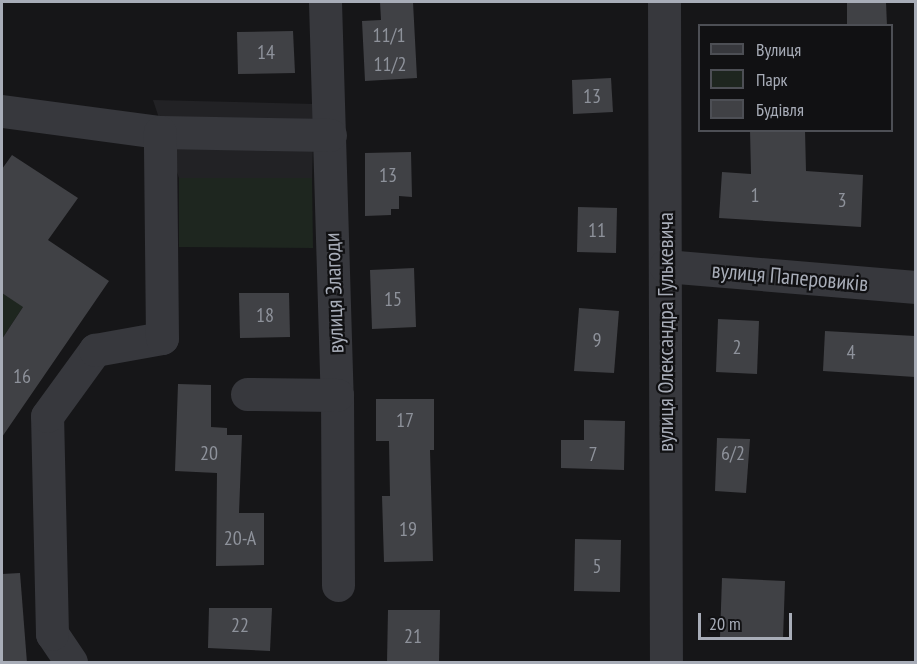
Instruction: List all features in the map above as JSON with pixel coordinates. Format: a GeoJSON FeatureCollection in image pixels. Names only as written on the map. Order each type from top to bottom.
{"type":"FeatureCollection","features":[{"type":"Feature","properties":{"kind":"street","name":"вулиця Злагоди"},"geometry":{"type":"LineString","coordinates":[[324,2],[337,395],[338,585]]}},
{"type":"Feature","properties":{"kind":"street","name":"вулиця Олександра Гулькевича"},"geometry":{"type":"LineString","coordinates":[[664,2],[666,663]]}},
{"type":"Feature","properties":{"kind":"street"},"geometry":{"type":"LineString","coordinates":[[2,111],[160,132],[330,135]]}},
{"type":"Feature","properties":{"kind":"street"},"geometry":{"type":"LineString","coordinates":[[71,663],[52,634],[47,416],[95,350],[162,338],[160,132]]}},
{"type":"Feature","properties":{"kind":"street","name":"вулиця Паперовиків"},"geometry":{"type":"LineString","coordinates":[[665,266],[915,287]]}},
{"type":"Feature","properties":{"kind":"street"},"geometry":{"type":"LineString","coordinates":[[247,394],[337,395]]}},
{"type":"Feature","properties":{"kind":"shaded area"},"geometry":{"type":"Polygon","coordinates":[[[153,100],[314,104],[312,178],[179,178],[153,100]]]}},
{"type":"Feature","properties":{"kind":"green space"},"geometry":{"type":"Polygon","coordinates":[[[179,178],[312,178],[313,248],[179,247],[179,178]]]}},
{"type":"Feature","properties":{"kind":"green space"},"geometry":{"type":"Polygon","coordinates":[[[8,282],[30,296],[2,339],[2,293],[8,282]]]}},
{"type":"Feature","properties":{"kind":"building"},"geometry":{"type":"Polygon","coordinates":[[[380,2],[413,2],[417,78],[365,81],[362,21],[381,20],[380,2]]]}},
{"type":"Feature","properties":{"kind":"building"},"geometry":{"type":"Polygon","coordinates":[[[847,2],[886,2],[887,24],[847,24],[847,2]]]}},
{"type":"Feature","properties":{"kind":"building"},"geometry":{"type":"Polygon","coordinates":[[[293,31],[295,73],[238,74],[237,32],[293,31]]]}},
{"type":"Feature","properties":{"kind":"building"},"geometry":{"type":"Polygon","coordinates":[[[611,78],[613,112],[573,114],[572,80],[611,78]]]}},
{"type":"Feature","properties":{"kind":"building"},"geometry":{"type":"Polygon","coordinates":[[[750,132],[805,132],[806,171],[863,175],[861,227],[719,218],[722,172],[751,174],[750,132]]]}},
{"type":"Feature","properties":{"kind":"building"},"geometry":{"type":"Polygon","coordinates":[[[411,152],[412,197],[399,196],[399,209],[391,209],[391,215],[365,216],[365,153],[411,152]]]}},
{"type":"Feature","properties":{"kind":"building"},"geometry":{"type":"Polygon","coordinates":[[[12,155],[78,198],[48,240],[109,281],[2,437],[2,339],[23,307],[2,293],[2,169],[12,155]]]}},
{"type":"Feature","properties":{"kind":"building"},"geometry":{"type":"Polygon","coordinates":[[[578,207],[617,208],[616,253],[577,252],[578,207]]]}},
{"type":"Feature","properties":{"kind":"building"},"geometry":{"type":"Polygon","coordinates":[[[414,268],[416,327],[372,329],[370,270],[414,268]]]}},
{"type":"Feature","properties":{"kind":"building"},"geometry":{"type":"Polygon","coordinates":[[[239,293],[289,293],[290,337],[240,338],[239,293]]]}},
{"type":"Feature","properties":{"kind":"building"},"geometry":{"type":"Polygon","coordinates":[[[579,308],[619,311],[614,373],[574,371],[579,308]]]}},
{"type":"Feature","properties":{"kind":"building"},"geometry":{"type":"Polygon","coordinates":[[[718,319],[759,321],[757,374],[716,372],[718,319]]]}},
{"type":"Feature","properties":{"kind":"building"},"geometry":{"type":"Polygon","coordinates":[[[825,331],[915,336],[915,377],[823,371],[825,331]]]}},
{"type":"Feature","properties":{"kind":"building"},"geometry":{"type":"Polygon","coordinates":[[[178,384],[211,385],[211,427],[227,428],[227,435],[242,435],[239,513],[264,513],[264,565],[216,566],[217,473],[175,471],[178,384]]]}},
{"type":"Feature","properties":{"kind":"building"},"geometry":{"type":"Polygon","coordinates":[[[376,399],[434,399],[434,450],[430,450],[433,561],[384,562],[382,496],[390,496],[389,441],[376,441],[376,399]]]}},
{"type":"Feature","properties":{"kind":"building"},"geometry":{"type":"Polygon","coordinates":[[[584,420],[625,421],[624,470],[561,468],[561,440],[584,440],[584,420]]]}},
{"type":"Feature","properties":{"kind":"building"},"geometry":{"type":"Polygon","coordinates":[[[717,438],[750,439],[746,493],[715,491],[717,438]]]}},
{"type":"Feature","properties":{"kind":"building"},"geometry":{"type":"Polygon","coordinates":[[[575,539],[621,540],[620,592],[574,591],[575,539]]]}},
{"type":"Feature","properties":{"kind":"building"},"geometry":{"type":"Polygon","coordinates":[[[20,573],[27,663],[2,663],[2,574],[20,573]]]}},
{"type":"Feature","properties":{"kind":"building"},"geometry":{"type":"Polygon","coordinates":[[[722,578],[785,581],[783,639],[720,637],[722,578]]]}},
{"type":"Feature","properties":{"kind":"building"},"geometry":{"type":"Polygon","coordinates":[[[209,608],[272,608],[270,651],[208,648],[209,608]]]}},
{"type":"Feature","properties":{"kind":"building"},"geometry":{"type":"Polygon","coordinates":[[[388,610],[440,610],[439,663],[387,663],[388,610]]]}}]}
